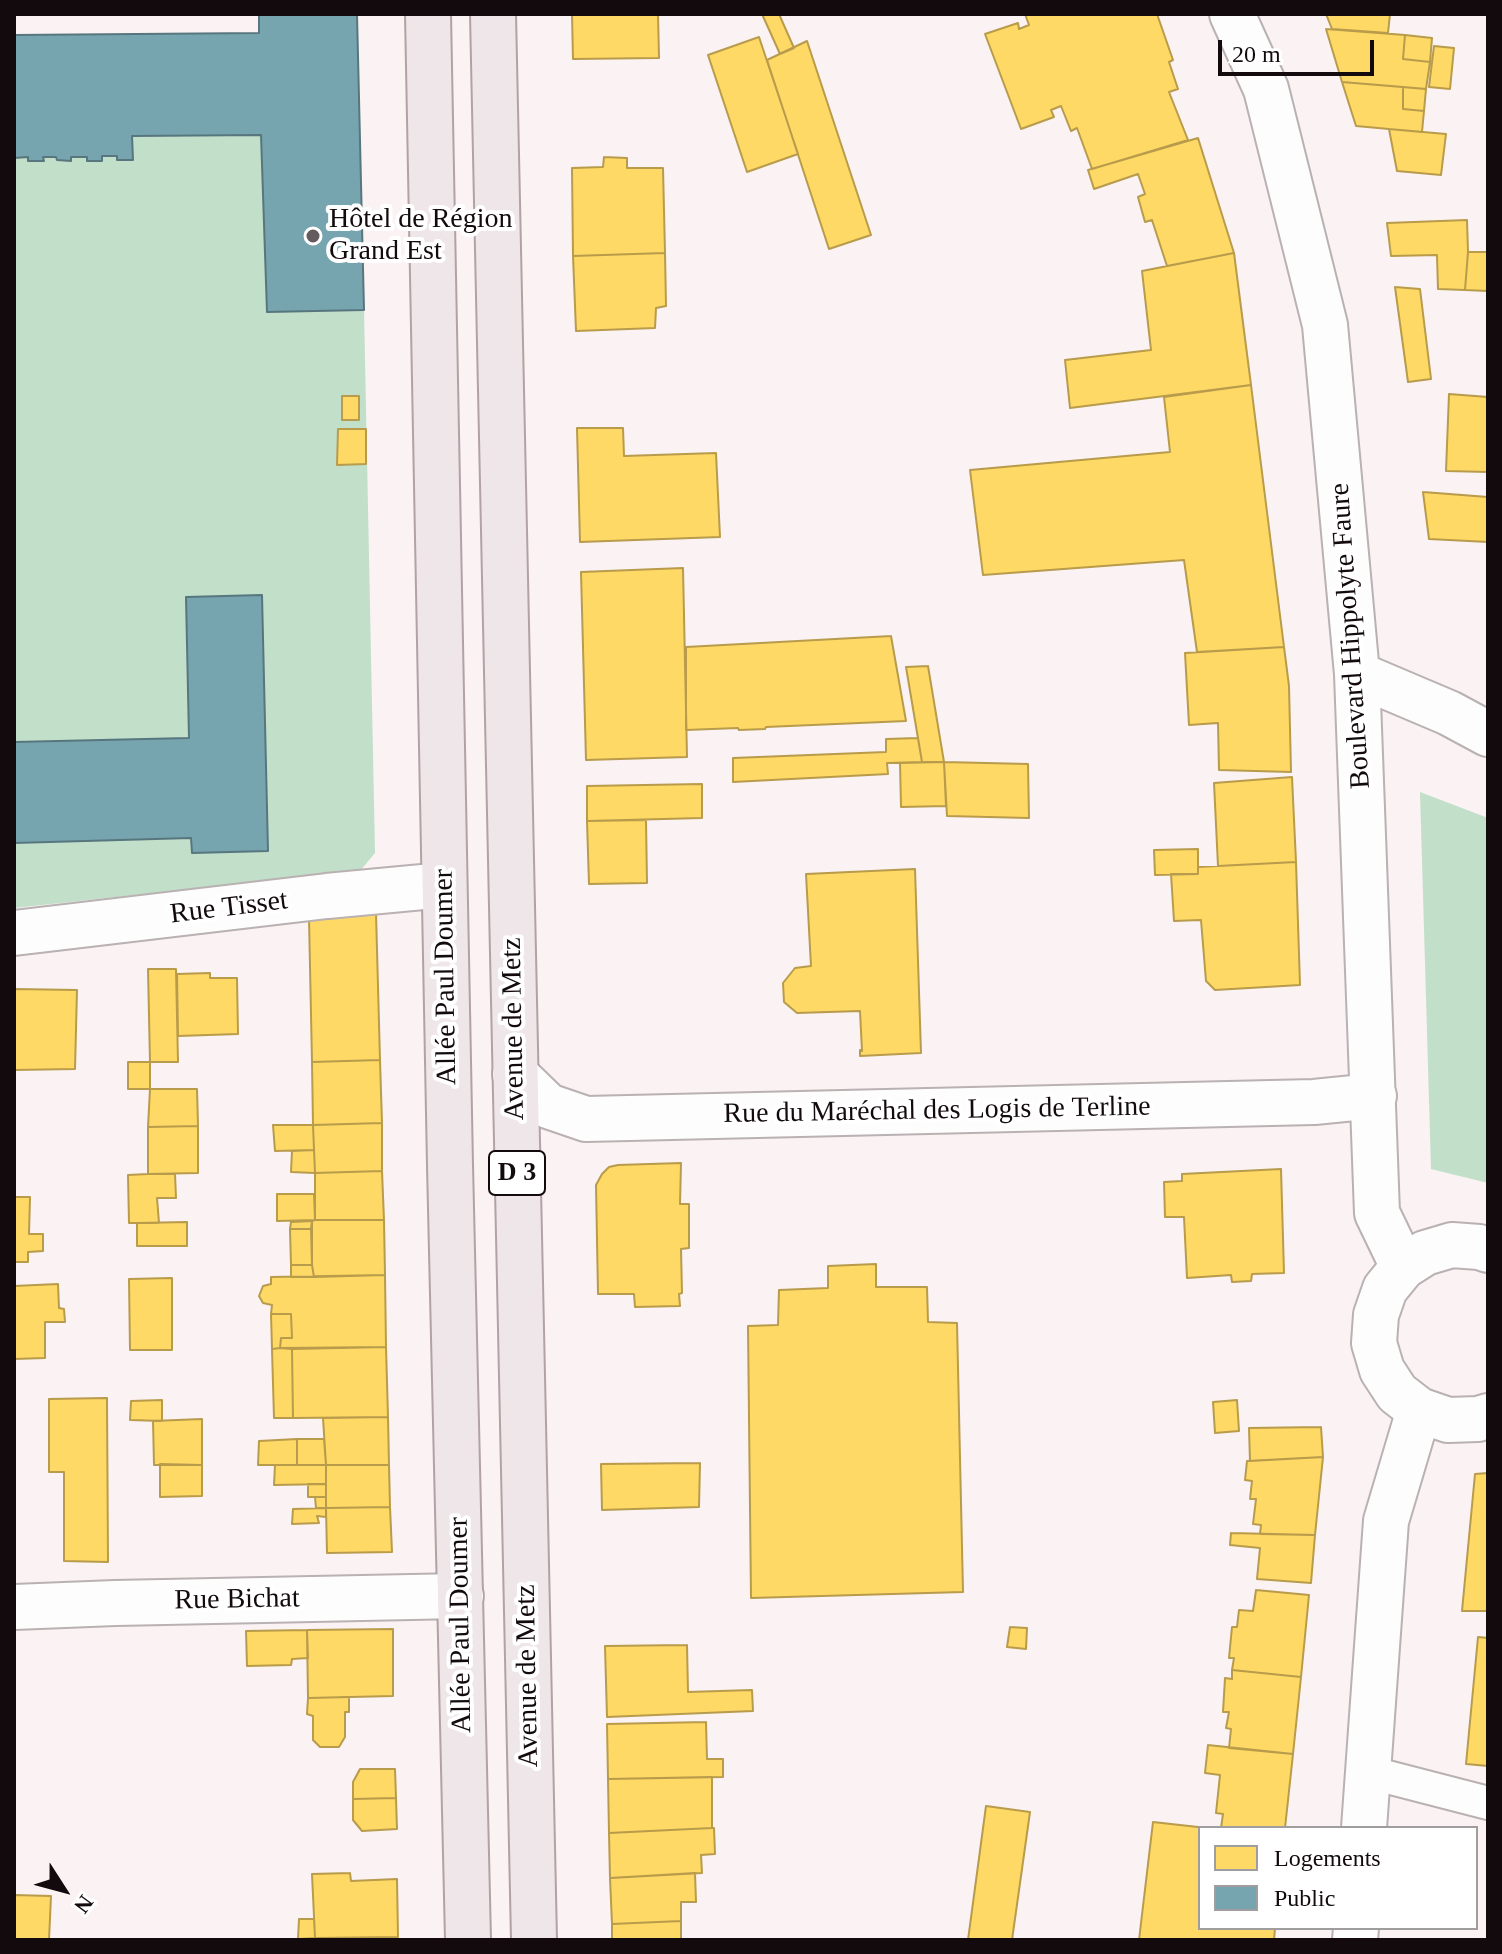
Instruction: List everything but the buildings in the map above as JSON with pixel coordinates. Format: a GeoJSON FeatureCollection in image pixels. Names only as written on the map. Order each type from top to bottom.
{"type":"FeatureCollection","features":[{"type":"Feature","properties":{"kind":"main road","name":"Allée Paul Doumer"},"geometry":{"type":"LineString","coordinates":[[428,14],[468,1940]]}},
{"type":"Feature","properties":{"kind":"main road","name":"Avenue de Metz"},"geometry":{"type":"LineString","coordinates":[[493,14],[534,1940]]}},
{"type":"Feature","properties":{"kind":"street","name":"Boulevard Hippolyte Faure"},"geometry":{"type":"LineString","coordinates":[[1232,14],[1266,89],[1325,325],[1357,674],[1377,1213],[1403,1267]]}},
{"type":"Feature","properties":{"kind":"street"},"geometry":{"type":"LineString","coordinates":[[1357,674],[1449,713],[1488,734]]}},
{"type":"Feature","properties":{"kind":"street","name":"Rue Tisset"},"geometry":{"type":"LineString","coordinates":[[14,933],[444,885]]}},
{"type":"Feature","properties":{"kind":"street","name":"Rue du Maréchal des Logis de Terline"},"geometry":{"type":"LineString","coordinates":[[515,1074],[548,1106],[586,1119],[1314,1102],[1374,1096]]}},
{"type":"Feature","properties":{"kind":"street"},"geometry":{"type":"LineString","coordinates":[[1488,1250],[1452,1245],[1425,1253],[1403,1267],[1385,1289],[1376,1315],[1374,1343],[1382,1370],[1397,1393],[1419,1410],[1448,1420],[1488,1416]]}},
{"type":"Feature","properties":{"kind":"street"},"geometry":{"type":"LineString","coordinates":[[1364,1826],[1386,1521],[1419,1410]]}},
{"type":"Feature","properties":{"kind":"street","name":"Rue Bichat"},"geometry":{"type":"LineString","coordinates":[[14,1607],[461,1596]]}},
{"type":"Feature","properties":{"kind":"lane"},"geometry":{"type":"LineString","coordinates":[[1368,1772],[1488,1803]]}},
{"type":"Feature","properties":{"kind":"green space"},"geometry":{"type":"Polygon","coordinates":[[[261,135],[267,312],[364,310],[375,853],[360,871],[14,908],[14,843],[191,838],[192,853],[268,850],[261,595],[186,598],[189,738],[14,742],[14,157],[28,157],[29,161],[43,161],[43,157],[71,161],[71,157],[87,157],[102,161],[102,156],[132,160],[132,136],[261,135]]]}},
{"type":"Feature","properties":{"kind":"green space"},"geometry":{"type":"Polygon","coordinates":[[[1420,792],[1488,818],[1488,1183],[1431,1169],[1420,792]]]}},
{"type":"Feature","properties":{"kind":"place","name":"Hôtel de Région Grand Est"},"geometry":{"type":"Point","coordinates":[313,236]}}]}
